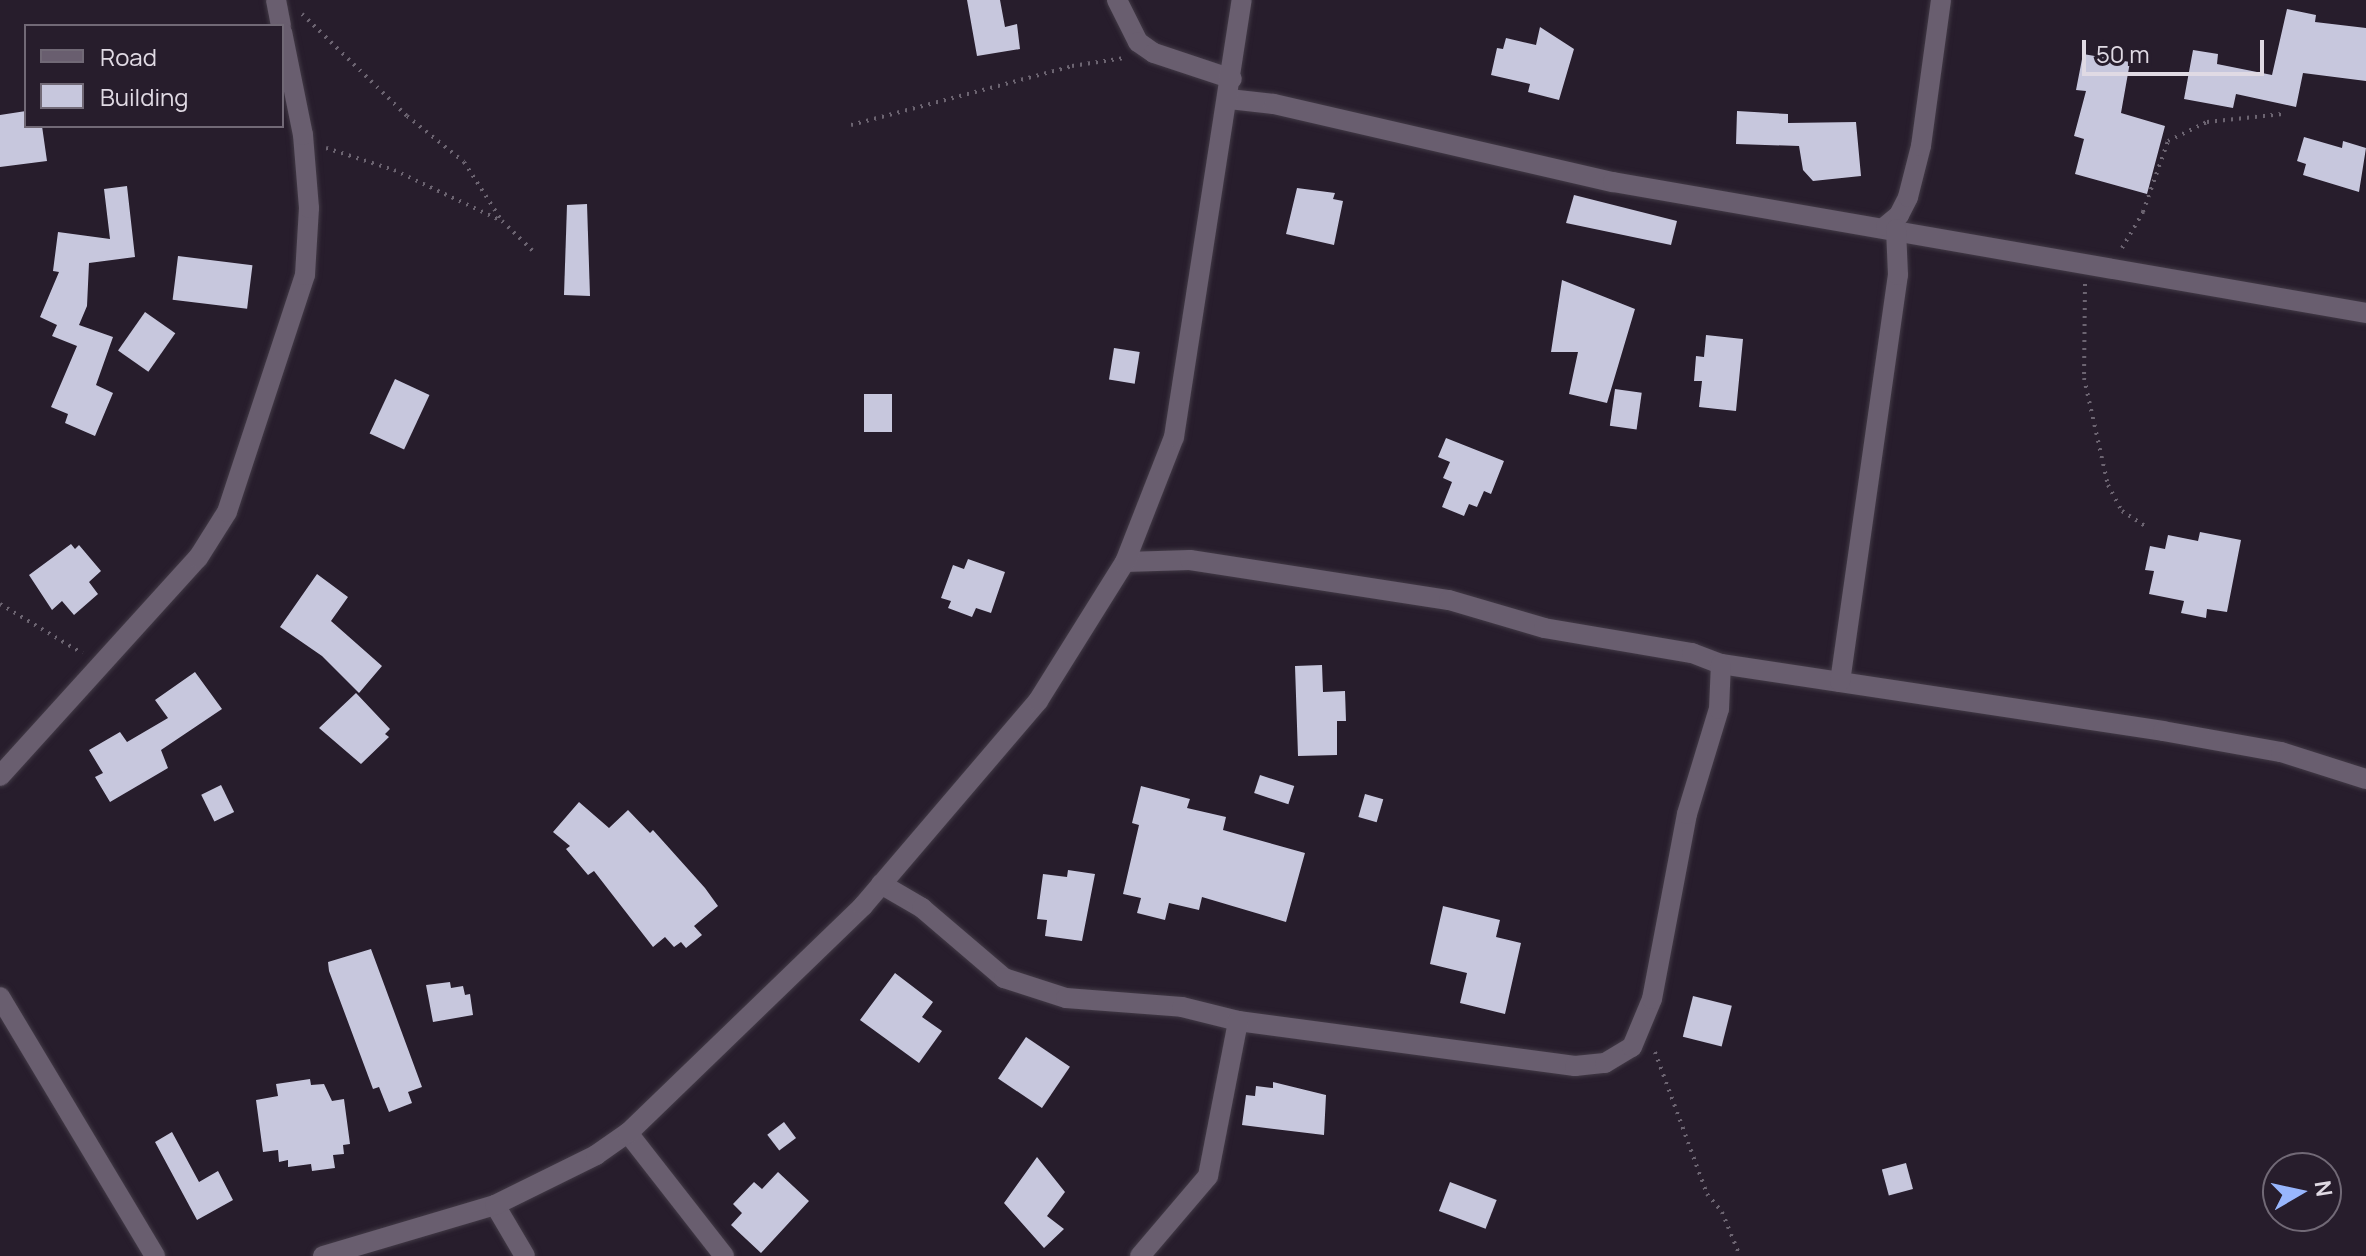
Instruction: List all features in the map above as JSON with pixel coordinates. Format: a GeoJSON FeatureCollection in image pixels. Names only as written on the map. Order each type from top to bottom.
{"type":"FeatureCollection","features":[{"type":"Feature","properties":{"kind":"street"},"geometry":{"type":"LineString","coordinates":[[276,0],[280,24]]}},
{"type":"Feature","properties":{"kind":"street"},"geometry":{"type":"LineString","coordinates":[[1117,0],[1138,42],[1154,53],[1231,89],[1274,104],[1613,182],[1844,223],[1891,227],[2366,313]]}},
{"type":"Feature","properties":{"kind":"street"},"geometry":{"type":"LineString","coordinates":[[323,1256],[495,1205],[596,1155],[628,1133],[881,884],[1038,701],[1125,562],[1174,437],[1231,89],[1242,0]]}},
{"type":"Feature","properties":{"kind":"street"},"geometry":{"type":"LineString","coordinates":[[1840,682],[1894,303],[1891,227],[1908,197],[1921,146],[1941,0]]}},
{"type":"Feature","properties":{"kind":"street"},"geometry":{"type":"LineString","coordinates":[[0,776],[106,664],[198,558],[227,512],[305,275],[309,208],[303,135],[284,43]]}},
{"type":"Feature","properties":{"kind":"street"},"geometry":{"type":"LineString","coordinates":[[1125,562],[1190,560],[1449,600],[1544,628],[1692,653],[1721,664],[2222,741],[2281,752],[2366,779]]}},
{"type":"Feature","properties":{"kind":"street"},"geometry":{"type":"LineString","coordinates":[[881,884],[922,908],[1004,978],[1040,992],[1182,1007],[1238,1021],[1575,1066],[1605,1063],[1632,1047],[1644,1024],[1687,814],[1719,709],[1721,664]]}},
{"type":"Feature","properties":{"kind":"street"},"geometry":{"type":"LineString","coordinates":[[0,997],[155,1256]]}},
{"type":"Feature","properties":{"kind":"street"},"geometry":{"type":"LineString","coordinates":[[1140,1256],[1208,1176],[1238,1021]]}},
{"type":"Feature","properties":{"kind":"street"},"geometry":{"type":"LineString","coordinates":[[628,1133],[724,1256]]}},
{"type":"Feature","properties":{"kind":"street"},"geometry":{"type":"LineString","coordinates":[[495,1205],[525,1256]]}},
{"type":"Feature","properties":{"kind":"path"},"geometry":{"type":"LineString","coordinates":[[296,10],[407,116],[464,162],[502,221],[536,254]]}},
{"type":"Feature","properties":{"kind":"path"},"geometry":{"type":"LineString","coordinates":[[851,125],[1072,66],[1154,53]]}},
{"type":"Feature","properties":{"kind":"path"},"geometry":{"type":"LineString","coordinates":[[2110,268],[2143,212],[2168,141],[2207,122],[2283,114]]}},
{"type":"Feature","properties":{"kind":"path"},"geometry":{"type":"LineString","coordinates":[[303,135],[342,157],[394,170],[502,221]]}},
{"type":"Feature","properties":{"kind":"path"},"geometry":{"type":"LineString","coordinates":[[2067,261],[2085,281],[2084,378],[2108,485],[2122,511],[2147,527]]}},
{"type":"Feature","properties":{"kind":"path"},"geometry":{"type":"LineString","coordinates":[[0,604],[106,664]]}},
{"type":"Feature","properties":{"kind":"path"},"geometry":{"type":"LineString","coordinates":[[1644,1024],[1707,1194],[1722,1212],[1740,1256]]}},
{"type":"Feature","properties":{"kind":"building"},"geometry":{"type":"Polygon","coordinates":[[[967,0],[1000,0],[1005,27],[1017,24],[1020,49],[977,56],[967,0]]]}},
{"type":"Feature","properties":{"kind":"building"},"geometry":{"type":"Polygon","coordinates":[[[2287,9],[2316,15],[2315,22],[2366,28],[2366,81],[2303,73],[2296,107],[2236,94],[2233,108],[2184,99],[2193,50],[2218,54],[2217,64],[2272,75],[2287,9]]]}},
{"type":"Feature","properties":{"kind":"building"},"geometry":{"type":"Polygon","coordinates":[[[1540,27],[1574,49],[1559,100],[1528,92],[1530,84],[1491,75],[1497,48],[1503,49],[1506,38],[1536,45],[1540,27]]]}},
{"type":"Feature","properties":{"kind":"building"},"geometry":{"type":"Polygon","coordinates":[[[2083,54],[2130,62],[2121,113],[2165,126],[2147,194],[2075,174],[2084,139],[2074,136],[2086,91],[2076,90],[2083,54]]]}},
{"type":"Feature","properties":{"kind":"building"},"geometry":{"type":"Polygon","coordinates":[[[24,111],[24,128],[42,128],[47,161],[0,167],[0,115],[24,111]]]}},
{"type":"Feature","properties":{"kind":"building"},"geometry":{"type":"Polygon","coordinates":[[[1737,111],[1788,114],[1788,123],[1856,122],[1861,176],[1813,181],[1803,170],[1799,146],[1736,144],[1737,111]]]}},
{"type":"Feature","properties":{"kind":"building"},"geometry":{"type":"Polygon","coordinates":[[[2304,137],[2342,148],[2343,141],[2366,148],[2359,192],[2303,175],[2306,164],[2297,161],[2304,137]]]}},
{"type":"Feature","properties":{"kind":"building"},"geometry":{"type":"Polygon","coordinates":[[[127,186],[135,257],[89,263],[87,306],[79,325],[113,337],[96,385],[113,393],[95,436],[65,423],[68,414],[51,407],[77,346],[52,336],[57,325],[40,317],[59,272],[53,271],[58,232],[110,239],[104,189],[127,186]]]}},
{"type":"Feature","properties":{"kind":"building"},"geometry":{"type":"Polygon","coordinates":[[[1297,188],[1335,193],[1333,199],[1343,201],[1334,245],[1286,234],[1297,188]]]}},
{"type":"Feature","properties":{"kind":"building"},"geometry":{"type":"Polygon","coordinates":[[[1574,195],[1677,221],[1671,245],[1566,223],[1574,195]]]}},
{"type":"Feature","properties":{"kind":"building"},"geometry":{"type":"Polygon","coordinates":[[[587,204],[590,296],[564,295],[567,205],[587,204]]]}},
{"type":"Feature","properties":{"kind":"building"},"geometry":{"type":"Polygon","coordinates":[[[178,256],[252,265],[247,309],[173,300],[178,256]]]}},
{"type":"Feature","properties":{"kind":"building"},"geometry":{"type":"Polygon","coordinates":[[[1562,280],[1635,309],[1607,403],[1569,394],[1578,352],[1551,352],[1562,280]]]}},
{"type":"Feature","properties":{"kind":"building"},"geometry":{"type":"Polygon","coordinates":[[[145,312],[175,333],[148,372],[118,351],[145,312]]]}},
{"type":"Feature","properties":{"kind":"building"},"geometry":{"type":"Polygon","coordinates":[[[1706,335],[1743,339],[1736,411],[1699,407],[1702,381],[1694,381],[1696,356],[1704,357],[1706,335]]]}},
{"type":"Feature","properties":{"kind":"building"},"geometry":{"type":"Polygon","coordinates":[[[1114,348],[1140,352],[1135,384],[1109,380],[1114,348]]]}},
{"type":"Feature","properties":{"kind":"building"},"geometry":{"type":"Polygon","coordinates":[[[395,379],[429,395],[404,449],[370,433],[395,379]]]}},
{"type":"Feature","properties":{"kind":"building"},"geometry":{"type":"Polygon","coordinates":[[[1615,389],[1642,393],[1637,429],[1610,426],[1615,389]]]}},
{"type":"Feature","properties":{"kind":"building"},"geometry":{"type":"Polygon","coordinates":[[[864,394],[892,394],[892,432],[864,432],[864,394]]]}},
{"type":"Feature","properties":{"kind":"building"},"geometry":{"type":"Polygon","coordinates":[[[1446,438],[1504,461],[1491,494],[1484,491],[1477,507],[1469,504],[1464,516],[1442,507],[1452,482],[1443,478],[1450,462],[1438,457],[1446,438]]]}},
{"type":"Feature","properties":{"kind":"building"},"geometry":{"type":"Polygon","coordinates":[[[2200,532],[2241,540],[2227,612],[2207,609],[2206,618],[2181,613],[2184,601],[2149,594],[2154,571],[2145,570],[2150,546],[2165,549],[2168,535],[2198,541],[2200,532]]]}},
{"type":"Feature","properties":{"kind":"building"},"geometry":{"type":"Polygon","coordinates":[[[71,544],[75,549],[79,545],[101,571],[89,582],[98,594],[74,615],[62,601],[52,610],[29,575],[71,544]]]}},
{"type":"Feature","properties":{"kind":"building"},"geometry":{"type":"Polygon","coordinates":[[[968,559],[1005,572],[991,613],[976,608],[972,617],[948,608],[951,601],[941,598],[953,565],[964,569],[968,559]]]}},
{"type":"Feature","properties":{"kind":"building"},"geometry":{"type":"Polygon","coordinates":[[[317,574],[348,597],[331,621],[382,666],[359,693],[322,656],[280,627],[317,574]]]}},
{"type":"Feature","properties":{"kind":"building"},"geometry":{"type":"Polygon","coordinates":[[[1322,665],[1323,692],[1345,691],[1346,721],[1337,721],[1337,755],[1298,756],[1295,666],[1322,665]]]}},
{"type":"Feature","properties":{"kind":"building"},"geometry":{"type":"Polygon","coordinates":[[[195,672],[222,709],[161,750],[168,768],[110,802],[95,777],[103,773],[89,750],[120,732],[127,742],[168,718],[155,700],[195,672]]]}},
{"type":"Feature","properties":{"kind":"building"},"geometry":{"type":"Polygon","coordinates":[[[356,693],[390,729],[385,734],[389,737],[361,764],[319,728],[356,693]]]}},
{"type":"Feature","properties":{"kind":"building"},"geometry":{"type":"Polygon","coordinates":[[[1260,775],[1294,786],[1288,804],[1254,793],[1260,775]]]}},
{"type":"Feature","properties":{"kind":"building"},"geometry":{"type":"Polygon","coordinates":[[[221,785],[234,812],[214,822],[201,795],[221,785]]]}},
{"type":"Feature","properties":{"kind":"building"},"geometry":{"type":"Polygon","coordinates":[[[1141,786],[1190,799],[1187,808],[1226,817],[1223,830],[1305,853],[1286,922],[1202,897],[1199,910],[1169,903],[1165,920],[1137,913],[1141,898],[1123,894],[1139,825],[1132,823],[1141,786]]]}},
{"type":"Feature","properties":{"kind":"building"},"geometry":{"type":"Polygon","coordinates":[[[1365,794],[1383,799],[1377,822],[1358,817],[1365,794]]]}},
{"type":"Feature","properties":{"kind":"building"},"geometry":{"type":"Polygon","coordinates":[[[579,802],[609,828],[628,810],[650,833],[653,830],[718,906],[694,926],[702,935],[686,948],[681,942],[674,947],[665,937],[653,947],[594,871],[588,875],[566,849],[570,846],[553,832],[579,802]]]}},
{"type":"Feature","properties":{"kind":"building"},"geometry":{"type":"Polygon","coordinates":[[[1068,870],[1095,874],[1082,941],[1045,936],[1047,920],[1037,919],[1043,874],[1067,877],[1068,870]]]}},
{"type":"Feature","properties":{"kind":"building"},"geometry":{"type":"Polygon","coordinates":[[[1443,906],[1500,920],[1496,937],[1521,943],[1505,1014],[1460,1003],[1467,973],[1430,964],[1443,906]]]}},
{"type":"Feature","properties":{"kind":"building"},"geometry":{"type":"Polygon","coordinates":[[[371,949],[422,1087],[408,1092],[412,1103],[389,1112],[379,1087],[373,1089],[328,962],[371,949]]]}},
{"type":"Feature","properties":{"kind":"building"},"geometry":{"type":"Polygon","coordinates":[[[895,973],[933,1002],[922,1017],[942,1031],[919,1063],[860,1020],[895,973]]]}},
{"type":"Feature","properties":{"kind":"building"},"geometry":{"type":"Polygon","coordinates":[[[450,982],[451,988],[463,986],[465,995],[470,994],[473,1015],[433,1022],[426,985],[450,982]]]}},
{"type":"Feature","properties":{"kind":"building"},"geometry":{"type":"Polygon","coordinates":[[[1693,996],[1732,1006],[1722,1046],[1683,1037],[1693,996]]]}},
{"type":"Feature","properties":{"kind":"building"},"geometry":{"type":"Polygon","coordinates":[[[1026,1037],[1070,1067],[1042,1108],[998,1078],[1026,1037]]]}},
{"type":"Feature","properties":{"kind":"building"},"geometry":{"type":"Polygon","coordinates":[[[310,1079],[311,1085],[324,1084],[332,1101],[344,1099],[350,1144],[343,1145],[344,1154],[333,1155],[335,1168],[312,1171],[311,1164],[288,1167],[288,1160],[279,1162],[278,1150],[263,1152],[256,1100],[278,1096],[276,1084],[310,1079]]]}},
{"type":"Feature","properties":{"kind":"building"},"geometry":{"type":"Polygon","coordinates":[[[1273,1082],[1326,1095],[1324,1135],[1242,1125],[1246,1095],[1255,1096],[1256,1086],[1273,1088],[1273,1082]]]}},
{"type":"Feature","properties":{"kind":"building"},"geometry":{"type":"Polygon","coordinates":[[[784,1122],[796,1138],[779,1151],[767,1135],[784,1122]]]}},
{"type":"Feature","properties":{"kind":"building"},"geometry":{"type":"Polygon","coordinates":[[[172,1132],[199,1182],[218,1171],[233,1200],[197,1220],[155,1142],[172,1132]]]}},
{"type":"Feature","properties":{"kind":"building"},"geometry":{"type":"Polygon","coordinates":[[[1037,1157],[1065,1192],[1047,1216],[1064,1229],[1044,1248],[1004,1203],[1037,1157]]]}},
{"type":"Feature","properties":{"kind":"building"},"geometry":{"type":"Polygon","coordinates":[[[1906,1163],[1913,1189],[1889,1196],[1882,1169],[1906,1163]]]}},
{"type":"Feature","properties":{"kind":"building"},"geometry":{"type":"Polygon","coordinates":[[[778,1172],[809,1201],[761,1253],[731,1225],[742,1213],[733,1204],[754,1182],[762,1189],[778,1172]]]}},
{"type":"Feature","properties":{"kind":"building"},"geometry":{"type":"Polygon","coordinates":[[[1450,1182],[1497,1200],[1486,1229],[1439,1211],[1450,1182]]]}}]}
